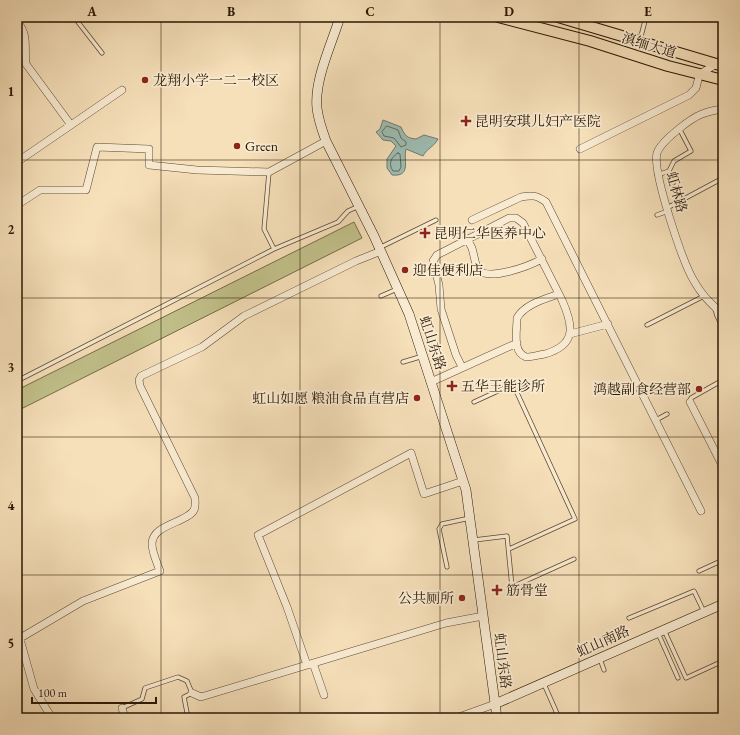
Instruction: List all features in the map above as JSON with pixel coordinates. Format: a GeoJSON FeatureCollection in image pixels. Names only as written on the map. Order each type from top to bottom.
{"type":"FeatureCollection","features":[{"type":"Feature","properties":{"kind":"main road","name":"滇缅大道"},"geometry":{"type":"LineString","coordinates":[[498,17],[590,42],[650,60],[699,77],[723,80]]}},
{"type":"Feature","properties":{"kind":"main road","name":"滇缅大道"},"geometry":{"type":"LineString","coordinates":[[558,17],[721,63]]}},
{"type":"Feature","properties":{"kind":"main road"},"geometry":{"type":"LineString","coordinates":[[650,60],[654,59],[659,52],[654,45]]}},
{"type":"Feature","properties":{"kind":"main road"},"geometry":{"type":"LineString","coordinates":[[699,77],[723,84]]}},
{"type":"Feature","properties":{"kind":"street","name":"虹山东路"},"geometry":{"type":"LineString","coordinates":[[340,17],[318,93],[317,107],[326,141],[380,249],[414,328],[430,382],[463,481],[471,518],[496,718]]}},
{"type":"Feature","properties":{"kind":"street"},"geometry":{"type":"LineString","coordinates":[[17,20],[22,28],[27,42],[25,54],[26,64],[71,125]]}},
{"type":"Feature","properties":{"kind":"street"},"geometry":{"type":"LineString","coordinates":[[580,149],[689,95],[696,88],[699,77],[721,63]]}},
{"type":"Feature","properties":{"kind":"street"},"geometry":{"type":"LineString","coordinates":[[17,162],[122,90]]}},
{"type":"Feature","properties":{"kind":"street","name":"虹林路"},"geometry":{"type":"LineString","coordinates":[[720,311],[704,296],[689,272],[657,175],[656,162],[658,150],[663,142],[702,114],[723,109]]}},
{"type":"Feature","properties":{"kind":"street"},"geometry":{"type":"LineString","coordinates":[[17,205],[40,190],[86,190],[97,147],[149,149],[149,165],[197,170],[269,172],[326,141]]}},
{"type":"Feature","properties":{"kind":"street"},"geometry":{"type":"LineString","coordinates":[[472,220],[521,197],[530,195],[539,197],[546,202],[701,511]]}},
{"type":"Feature","properties":{"kind":"street"},"geometry":{"type":"LineString","coordinates":[[462,367],[456,354],[442,309],[439,285],[433,261],[437,255],[513,217],[523,223],[542,259],[559,294],[565,307],[570,334],[566,343],[560,349],[530,357],[522,356],[518,353],[517,318],[520,314],[541,300],[559,294]]}},
{"type":"Feature","properties":{"kind":"street"},"geometry":{"type":"LineString","coordinates":[[467,239],[472,248],[476,269],[483,273],[519,269],[542,259]]}},
{"type":"Feature","properties":{"kind":"street"},"geometry":{"type":"LineString","coordinates":[[52,718],[34,688],[19,639],[83,600],[160,571],[152,544],[154,536],[161,529],[193,512],[196,506],[195,498],[140,386],[139,380],[141,376],[202,348],[244,316],[380,249]]}},
{"type":"Feature","properties":{"kind":"street"},"geometry":{"type":"LineString","coordinates":[[570,334],[608,324]]}},
{"type":"Feature","properties":{"kind":"street"},"geometry":{"type":"LineString","coordinates":[[430,382],[517,343]]}},
{"type":"Feature","properties":{"kind":"street"},"geometry":{"type":"LineString","coordinates":[[690,402],[723,467]]}},
{"type":"Feature","properties":{"kind":"street"},"geometry":{"type":"LineString","coordinates":[[324,695],[258,535],[411,453],[424,494],[463,481]]}},
{"type":"Feature","properties":{"kind":"street","name":"虹山南路"},"geometry":{"type":"LineString","coordinates":[[495,704],[723,604]]}},
{"type":"Feature","properties":{"kind":"street"},"geometry":{"type":"LineString","coordinates":[[192,693],[201,697],[446,623],[483,616]]}},
{"type":"Feature","properties":{"kind":"street"},"geometry":{"type":"LineString","coordinates":[[456,718],[495,704]]}},
{"type":"Feature","properties":{"kind":"street"},"geometry":{"type":"LineString","coordinates":[[122,708],[124,718]]}},
{"type":"Feature","properties":{"kind":"lane"},"geometry":{"type":"LineString","coordinates":[[74,17],[102,53]]}},
{"type":"Feature","properties":{"kind":"lane"},"geometry":{"type":"LineString","coordinates":[[640,40],[646,17]]}},
{"type":"Feature","properties":{"kind":"lane"},"geometry":{"type":"LineString","coordinates":[[657,175],[669,171],[674,161],[692,151],[680,130]]}},
{"type":"Feature","properties":{"kind":"lane"},"geometry":{"type":"LineString","coordinates":[[669,171],[674,183]]}},
{"type":"Feature","properties":{"kind":"lane"},"geometry":{"type":"LineString","coordinates":[[269,172],[264,229],[274,249]]}},
{"type":"Feature","properties":{"kind":"lane"},"geometry":{"type":"LineString","coordinates":[[657,215],[723,178]]}},
{"type":"Feature","properties":{"kind":"lane"},"geometry":{"type":"LineString","coordinates":[[17,381],[274,249],[338,222],[348,211],[359,206]]}},
{"type":"Feature","properties":{"kind":"lane"},"geometry":{"type":"LineString","coordinates":[[380,249],[436,220]]}},
{"type":"Feature","properties":{"kind":"lane"},"geometry":{"type":"LineString","coordinates":[[381,296],[398,288]]}},
{"type":"Feature","properties":{"kind":"lane"},"geometry":{"type":"LineString","coordinates":[[646,325],[704,296]]}},
{"type":"Feature","properties":{"kind":"lane","name":"虹林路"},"geometry":{"type":"LineString","coordinates":[[720,311],[717,316],[723,328]]}},
{"type":"Feature","properties":{"kind":"lane"},"geometry":{"type":"LineString","coordinates":[[403,362],[423,356]]}},
{"type":"Feature","properties":{"kind":"lane"},"geometry":{"type":"LineString","coordinates":[[690,402],[691,398],[723,380]]}},
{"type":"Feature","properties":{"kind":"lane"},"geometry":{"type":"LineString","coordinates":[[474,402],[513,384],[575,519],[509,549]]}},
{"type":"Feature","properties":{"kind":"lane"},"geometry":{"type":"LineString","coordinates":[[656,420],[667,414]]}},
{"type":"Feature","properties":{"kind":"lane"},"geometry":{"type":"LineString","coordinates":[[447,568],[439,529],[442,524],[471,518]]}},
{"type":"Feature","properties":{"kind":"lane"},"geometry":{"type":"LineString","coordinates":[[474,540],[507,536],[512,587],[574,559]]}},
{"type":"Feature","properties":{"kind":"lane"},"geometry":{"type":"LineString","coordinates":[[699,571],[723,560]]}},
{"type":"Feature","properties":{"kind":"lane"},"geometry":{"type":"LineString","coordinates":[[629,618],[694,590],[704,612]]}},
{"type":"Feature","properties":{"kind":"lane"},"geometry":{"type":"LineString","coordinates":[[661,631],[686,678],[723,661]]}},
{"type":"Feature","properties":{"kind":"lane"},"geometry":{"type":"LineString","coordinates":[[661,631],[678,678]]}},
{"type":"Feature","properties":{"kind":"lane"},"geometry":{"type":"LineString","coordinates":[[599,658],[604,670]]}},
{"type":"Feature","properties":{"kind":"lane"},"geometry":{"type":"LineString","coordinates":[[122,708],[142,699],[145,688],[178,677],[187,680],[192,693],[184,697],[188,718]]}},
{"type":"Feature","properties":{"kind":"lane"},"geometry":{"type":"LineString","coordinates":[[543,683],[559,718]]}},
{"type":"Feature","properties":{"kind":"shaded area"},"geometry":{"type":"Polygon","coordinates":[[[354,222],[362,238],[17,411],[17,390],[354,222]]]}},
{"type":"Feature","properties":{"kind":"water"},"geometry":{"type":"Polygon","coordinates":[[[383,120],[401,127],[405,134],[410,138],[416,139],[424,135],[438,139],[423,156],[406,149],[404,171],[398,175],[392,175],[387,168],[387,159],[396,146],[391,141],[383,140],[376,132],[380,129],[383,120]]]}},
{"type":"Feature","properties":{"kind":"place","name":"龙翔小学一二一校区"},"geometry":{"type":"Point","coordinates":[145,80]}},
{"type":"Feature","properties":{"kind":"place","name":"昆明安琪儿妇产医院"},"geometry":{"type":"Point","coordinates":[466,121]}},
{"type":"Feature","properties":{"kind":"place","name":"Green"},"geometry":{"type":"Point","coordinates":[237,146]}},
{"type":"Feature","properties":{"kind":"place","name":"昆明仁华医养中心"},"geometry":{"type":"Point","coordinates":[425,233]}},
{"type":"Feature","properties":{"kind":"place","name":"迎佳便利店"},"geometry":{"type":"Point","coordinates":[405,270]}},
{"type":"Feature","properties":{"kind":"place","name":"五华王能诊所"},"geometry":{"type":"Point","coordinates":[452,386]}},
{"type":"Feature","properties":{"kind":"place","name":"鸿越副食经营部"},"geometry":{"type":"Point","coordinates":[699,389]}},
{"type":"Feature","properties":{"kind":"place","name":"虹山如愿 粮油食品直营店"},"geometry":{"type":"Point","coordinates":[417,398]}},
{"type":"Feature","properties":{"kind":"place","name":"筋骨堂"},"geometry":{"type":"Point","coordinates":[497,590]}},
{"type":"Feature","properties":{"kind":"place","name":"公共厕所"},"geometry":{"type":"Point","coordinates":[462,598]}}]}
